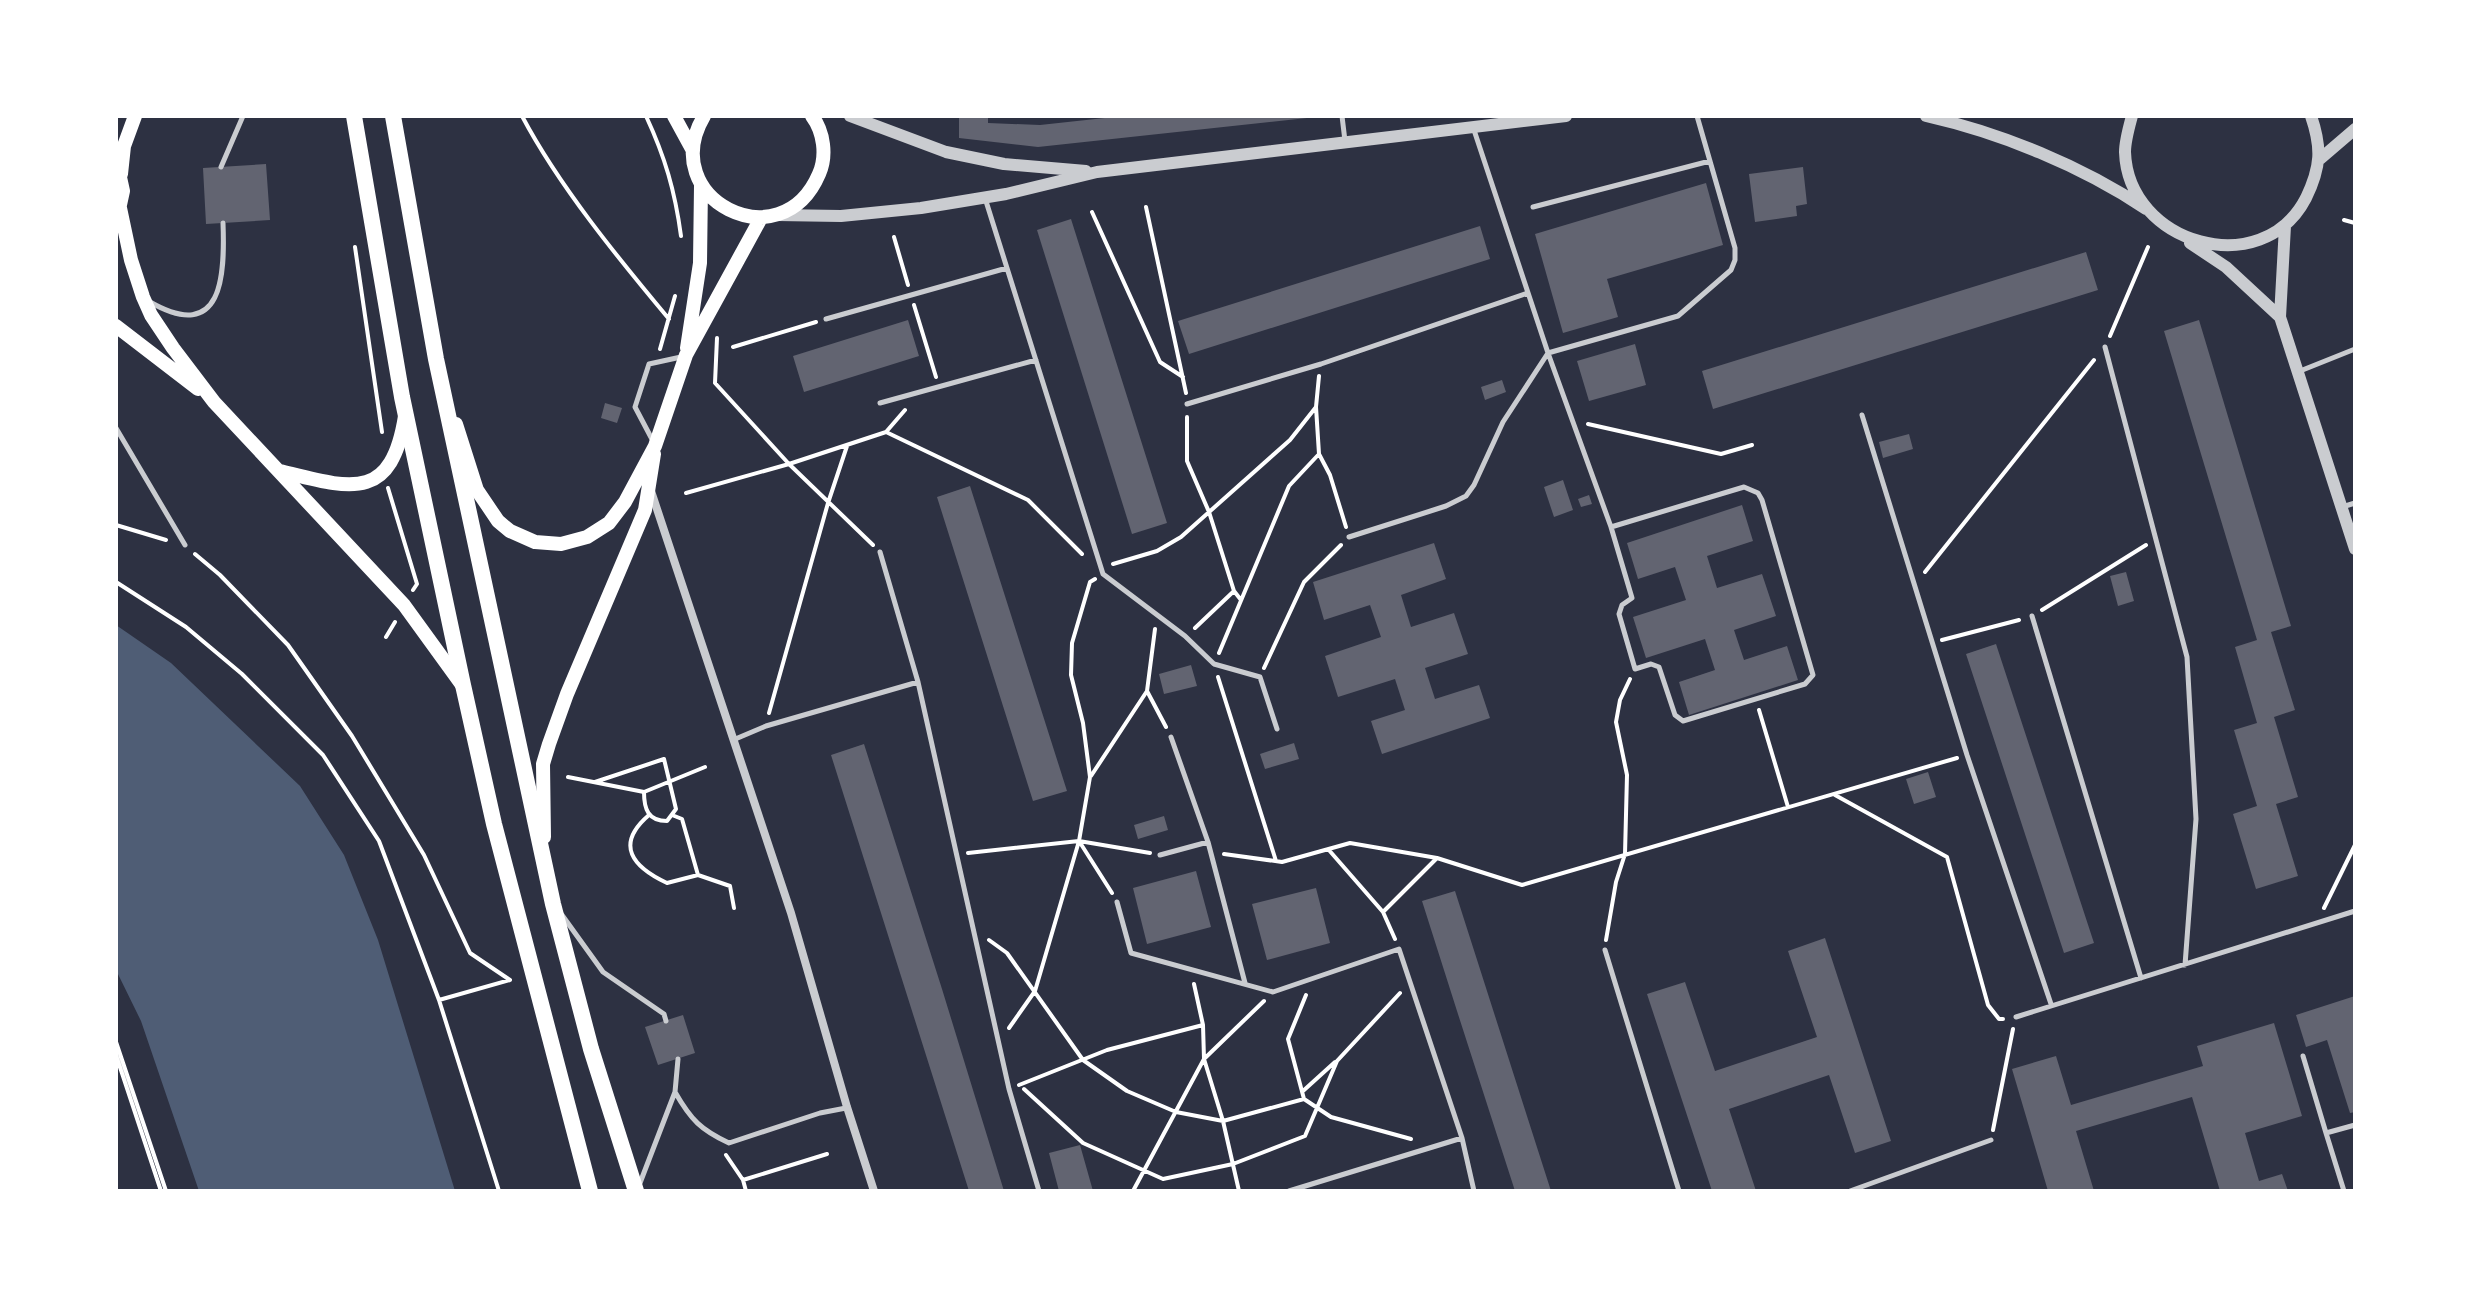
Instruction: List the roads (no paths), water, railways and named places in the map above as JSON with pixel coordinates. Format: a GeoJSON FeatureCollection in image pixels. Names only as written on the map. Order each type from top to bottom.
{"type":"FeatureCollection","features":[{"type":"Feature","properties":{"kind":"highway"},"geometry":{"type":"LineString","coordinates":[[354,116],[405,412],[463,685],[494,824],[590,1191]]}},
{"type":"Feature","properties":{"kind":"highway"},"geometry":{"type":"LineString","coordinates":[[393,116],[436,359],[553,904],[591,1049],[636,1191]]}},
{"type":"Feature","properties":{"kind":"main road"},"geometry":{"type":"LineString","coordinates":[[674,116],[692,149]]}},
{"type":"Feature","properties":{"kind":"main road"},"geometry":{"type":"LineString","coordinates":[[704,116],[697,128],[692,149],[694,168],[701,186],[712,200],[727,210],[743,217],[761,218],[777,215],[797,205],[813,188],[822,168],[823,145],[812,116]]}},
{"type":"Feature","properties":{"kind":"main road"},"geometry":{"type":"LineString","coordinates":[[136,118],[118,169],[123,191],[118,213],[151,315],[214,402],[404,605],[463,685]]}},
{"type":"Feature","properties":{"kind":"main road"},"geometry":{"type":"LineString","coordinates":[[686,355],[700,263],[701,186]]}},
{"type":"Feature","properties":{"kind":"main road"},"geometry":{"type":"LineString","coordinates":[[436,359],[477,490],[498,521],[510,531],[535,542],[561,544],[587,537],[609,523],[625,502],[655,446],[686,355],[761,218]]}},
{"type":"Feature","properties":{"kind":"main road"},"geometry":{"type":"LineString","coordinates":[[116,326],[214,402]]}},
{"type":"Feature","properties":{"kind":"main road"},"geometry":{"type":"LineString","coordinates":[[280,471],[339,483],[361,484],[384,474],[401,442],[405,412]]}},
{"type":"Feature","properties":{"kind":"main road"},"geometry":{"type":"LineString","coordinates":[[544,862],[543,774],[549,744],[645,510],[655,446]]}},
{"type":"Feature","properties":{"kind":"street"},"geometry":{"type":"LineString","coordinates":[[850,116],[875,120],[946,152],[1004,164],[1097,172]]}},
{"type":"Feature","properties":{"kind":"street"},"geometry":{"type":"LineString","coordinates":[[777,215],[841,216],[921,208],[1097,172],[1566,116]]}},
{"type":"Feature","properties":{"kind":"street"},"geometry":{"type":"LineString","coordinates":[[1926,116],[1997,136],[2101,181],[2226,267],[2280,317]]}},
{"type":"Feature","properties":{"kind":"street"},"geometry":{"type":"LineString","coordinates":[[2132,116],[2125,151],[2130,180],[2148,211]]}},
{"type":"Feature","properties":{"kind":"street"},"geometry":{"type":"LineString","coordinates":[[2177,233],[2210,245],[2231,246],[2258,240],[2285,226],[2306,198],[2320,159],[2311,116]]}},
{"type":"Feature","properties":{"kind":"street"},"geometry":{"type":"LineString","coordinates":[[2320,159],[2355,129]]}},
{"type":"Feature","properties":{"kind":"street"},"geometry":{"type":"LineString","coordinates":[[2285,226],[2280,317],[2355,549]]}},
{"type":"Feature","properties":{"kind":"street"},"geometry":{"type":"LineString","coordinates":[[650,487],[791,913],[874,1191]]}},
{"type":"Feature","properties":{"kind":"lane"},"geometry":{"type":"LineString","coordinates":[[221,167],[243,116]]}},
{"type":"Feature","properties":{"kind":"lane"},"geometry":{"type":"LineString","coordinates":[[1342,116],[1345,142]]}},
{"type":"Feature","properties":{"kind":"lane"},"geometry":{"type":"LineString","coordinates":[[1349,537],[1446,506],[1466,496],[1503,422],[1548,353],[1678,316],[1731,270],[1735,248],[1697,116]]}},
{"type":"Feature","properties":{"kind":"lane"},"geometry":{"type":"LineString","coordinates":[[1473,126],[1548,353],[1611,527],[1632,598],[1622,605],[1619,614],[1635,669],[1651,664],[1659,667],[1675,715],[1683,721],[1805,684],[1813,675],[1758,493],[1744,487],[1611,527]]}},
{"type":"Feature","properties":{"kind":"lane"},"geometry":{"type":"LineString","coordinates":[[1533,207],[1710,161]]}},
{"type":"Feature","properties":{"kind":"lane"},"geometry":{"type":"LineString","coordinates":[[985,197],[1103,574],[1185,636],[1214,664],[1260,677],[1277,729]]}},
{"type":"Feature","properties":{"kind":"lane"},"geometry":{"type":"LineString","coordinates":[[143,297],[178,314],[191,316],[206,308],[217,295],[223,277],[223,223]]}},
{"type":"Feature","properties":{"kind":"lane"},"geometry":{"type":"LineString","coordinates":[[826,319],[1007,268]]}},
{"type":"Feature","properties":{"kind":"lane"},"geometry":{"type":"LineString","coordinates":[[1187,404],[1321,364],[1528,293]]}},
{"type":"Feature","properties":{"kind":"lane"},"geometry":{"type":"LineString","coordinates":[[2105,347],[2187,657],[2196,819],[2185,965]]}},
{"type":"Feature","properties":{"kind":"lane"},"geometry":{"type":"LineString","coordinates":[[2297,372],[2355,349]]}},
{"type":"Feature","properties":{"kind":"lane"},"geometry":{"type":"LineString","coordinates":[[655,446],[635,407],[649,364],[686,355]]}},
{"type":"Feature","properties":{"kind":"lane"},"geometry":{"type":"LineString","coordinates":[[880,403],[1036,360]]}},
{"type":"Feature","properties":{"kind":"lane"},"geometry":{"type":"LineString","coordinates":[[1862,415],[1967,755],[2051,1004]]}},
{"type":"Feature","properties":{"kind":"lane"},"geometry":{"type":"LineString","coordinates":[[116,428],[185,545]]}},
{"type":"Feature","properties":{"kind":"lane"},"geometry":{"type":"LineString","coordinates":[[2342,508],[2355,503]]}},
{"type":"Feature","properties":{"kind":"lane"},"geometry":{"type":"LineString","coordinates":[[880,552],[918,682],[1009,1089],[1039,1191]]}},
{"type":"Feature","properties":{"kind":"lane"},"geometry":{"type":"LineString","coordinates":[[2032,616],[2141,978]]}},
{"type":"Feature","properties":{"kind":"lane"},"geometry":{"type":"LineString","coordinates":[[733,740],[766,726],[918,682]]}},
{"type":"Feature","properties":{"kind":"lane"},"geometry":{"type":"LineString","coordinates":[[1171,737],[1208,842],[1245,984]]}},
{"type":"Feature","properties":{"kind":"lane"},"geometry":{"type":"LineString","coordinates":[[1160,855],[1208,842]]}},
{"type":"Feature","properties":{"kind":"lane"},"geometry":{"type":"LineString","coordinates":[[1117,902],[1131,953],[1273,992],[1399,949],[1462,1138],[1474,1191]]}},
{"type":"Feature","properties":{"kind":"lane"},"geometry":{"type":"LineString","coordinates":[[553,904],[603,972],[664,1014],[666,1021]]}},
{"type":"Feature","properties":{"kind":"lane"},"geometry":{"type":"LineString","coordinates":[[2016,1017],[2355,911]]}},
{"type":"Feature","properties":{"kind":"lane"},"geometry":{"type":"LineString","coordinates":[[1605,950],[1679,1191]]}},
{"type":"Feature","properties":{"kind":"lane"},"geometry":{"type":"LineString","coordinates":[[2303,1056],[2344,1191]]}},
{"type":"Feature","properties":{"kind":"lane"},"geometry":{"type":"LineString","coordinates":[[636,1191],[675,1092],[678,1059]]}},
{"type":"Feature","properties":{"kind":"lane"},"geometry":{"type":"LineString","coordinates":[[675,1092],[688,1115],[706,1133],[729,1143],[847,1107]]}},
{"type":"Feature","properties":{"kind":"lane"},"geometry":{"type":"LineString","coordinates":[[2326,1133],[2355,1125]]}},
{"type":"Feature","properties":{"kind":"lane"},"geometry":{"type":"LineString","coordinates":[[1289,1191],[1462,1138]]}},
{"type":"Feature","properties":{"kind":"lane"},"geometry":{"type":"LineString","coordinates":[[1850,1191],[1991,1140]]}},
{"type":"Feature","properties":{"kind":"water"},"geometry":{"type":"Polygon","coordinates":[[[116,625],[171,663],[300,786],[344,855],[378,940],[455,1191],[199,1191],[141,1021],[116,970],[116,625]]]}}]}
